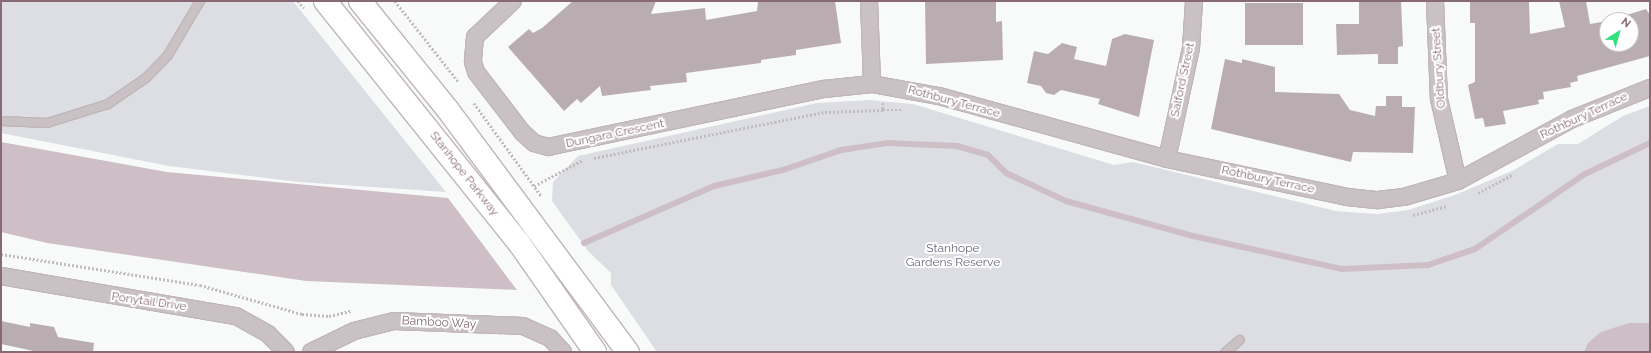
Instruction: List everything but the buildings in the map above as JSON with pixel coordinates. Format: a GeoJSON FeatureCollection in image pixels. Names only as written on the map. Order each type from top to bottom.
{"type":"FeatureCollection","features":[{"type":"Feature","properties":{"kind":"main road","name":"Stanhope Parkway"},"geometry":{"type":"LineString","coordinates":[[325,1],[519,244],[595,352]]}},
{"type":"Feature","properties":{"kind":"main road","name":"Stanhope Parkway"},"geometry":{"type":"LineString","coordinates":[[360,1],[448,110],[628,352]]}},
{"type":"Feature","properties":{"kind":"street","name":"Dungara Crescent"},"geometry":{"type":"LineString","coordinates":[[513,1],[475,37],[473,62],[476,72],[524,133],[534,143],[548,147],[824,89],[872,84]]}},
{"type":"Feature","properties":{"kind":"street"},"geometry":{"type":"LineString","coordinates":[[870,1],[872,84]]}},
{"type":"Feature","properties":{"kind":"street","name":"Salford Street"},"geometry":{"type":"LineString","coordinates":[[1167,159],[1191,48],[1194,1]]}},
{"type":"Feature","properties":{"kind":"street","name":"Oldbury Street"},"geometry":{"type":"LineString","coordinates":[[1435,1],[1439,99],[1458,181]]}},
{"type":"Feature","properties":{"kind":"street","name":"Rothbury Terrace"},"geometry":{"type":"LineString","coordinates":[[872,84],[939,96],[1167,159],[1347,197],[1378,200],[1404,197],[1458,181],[1572,119],[1650,88]]}},
{"type":"Feature","properties":{"kind":"street","name":"Ponytail Drive"},"geometry":{"type":"LineString","coordinates":[[1,276],[236,316],[268,334],[286,352]]}},
{"type":"Feature","properties":{"kind":"street","name":"Bamboo Way"},"geometry":{"type":"LineString","coordinates":[[311,352],[354,331],[394,321],[523,326],[550,338],[563,352]]}},
{"type":"Feature","properties":{"kind":"lane"},"geometry":{"type":"LineString","coordinates":[[1,121],[47,123],[108,104],[146,78],[165,59],[200,1]]}},
{"type":"Feature","properties":{"kind":"lane"},"geometry":{"type":"LineString","coordinates":[[1226,352],[1240,340]]}},
{"type":"Feature","properties":{"kind":"path"},"geometry":{"type":"LineString","coordinates":[[534,186],[586,160],[825,112],[883,110]]}},
{"type":"Feature","properties":{"kind":"path"},"geometry":{"type":"LineString","coordinates":[[1,254],[200,285],[251,297],[280,310],[302,314],[329,316],[357,311]]}},
{"type":"Feature","properties":{"kind":"green space"},"geometry":{"type":"Polygon","coordinates":[[[1,1],[293,1],[446,192],[298,182],[169,166],[1,133],[1,1]]]}},
{"type":"Feature","properties":{"kind":"green space","name":"Stanhope Gardens Reserve"},"geometry":{"type":"Polygon","coordinates":[[[868,100],[913,104],[1114,165],[1133,162],[1336,211],[1377,214],[1408,210],[1455,195],[1514,170],[1558,144],[1578,144],[1623,116],[1650,106],[1650,352],[657,352],[611,285],[611,273],[588,251],[552,201],[553,182],[578,156],[817,103],[868,100]]]}},
{"type":"Feature","properties":{"kind":"shaded area"},"geometry":{"type":"Polygon","coordinates":[[[1,142],[167,172],[448,198],[517,290],[306,281],[47,243],[1,232],[1,142]]]}},
{"type":"Feature","properties":{"kind":"shaded area"},"geometry":{"type":"Polygon","coordinates":[[[1629,323],[1650,323],[1650,352],[1584,352],[1588,343],[1601,332],[1629,323]]]}},
{"type":"Feature","properties":{"kind":"waterway"},"geometry":{"type":"LineString","coordinates":[[584,243],[714,186],[783,170],[841,150],[888,143],[957,146],[988,155],[1006,173],[1066,201],[1193,236],[1342,269],[1428,265],[1475,249],[1585,174],[1650,143]]}}]}
